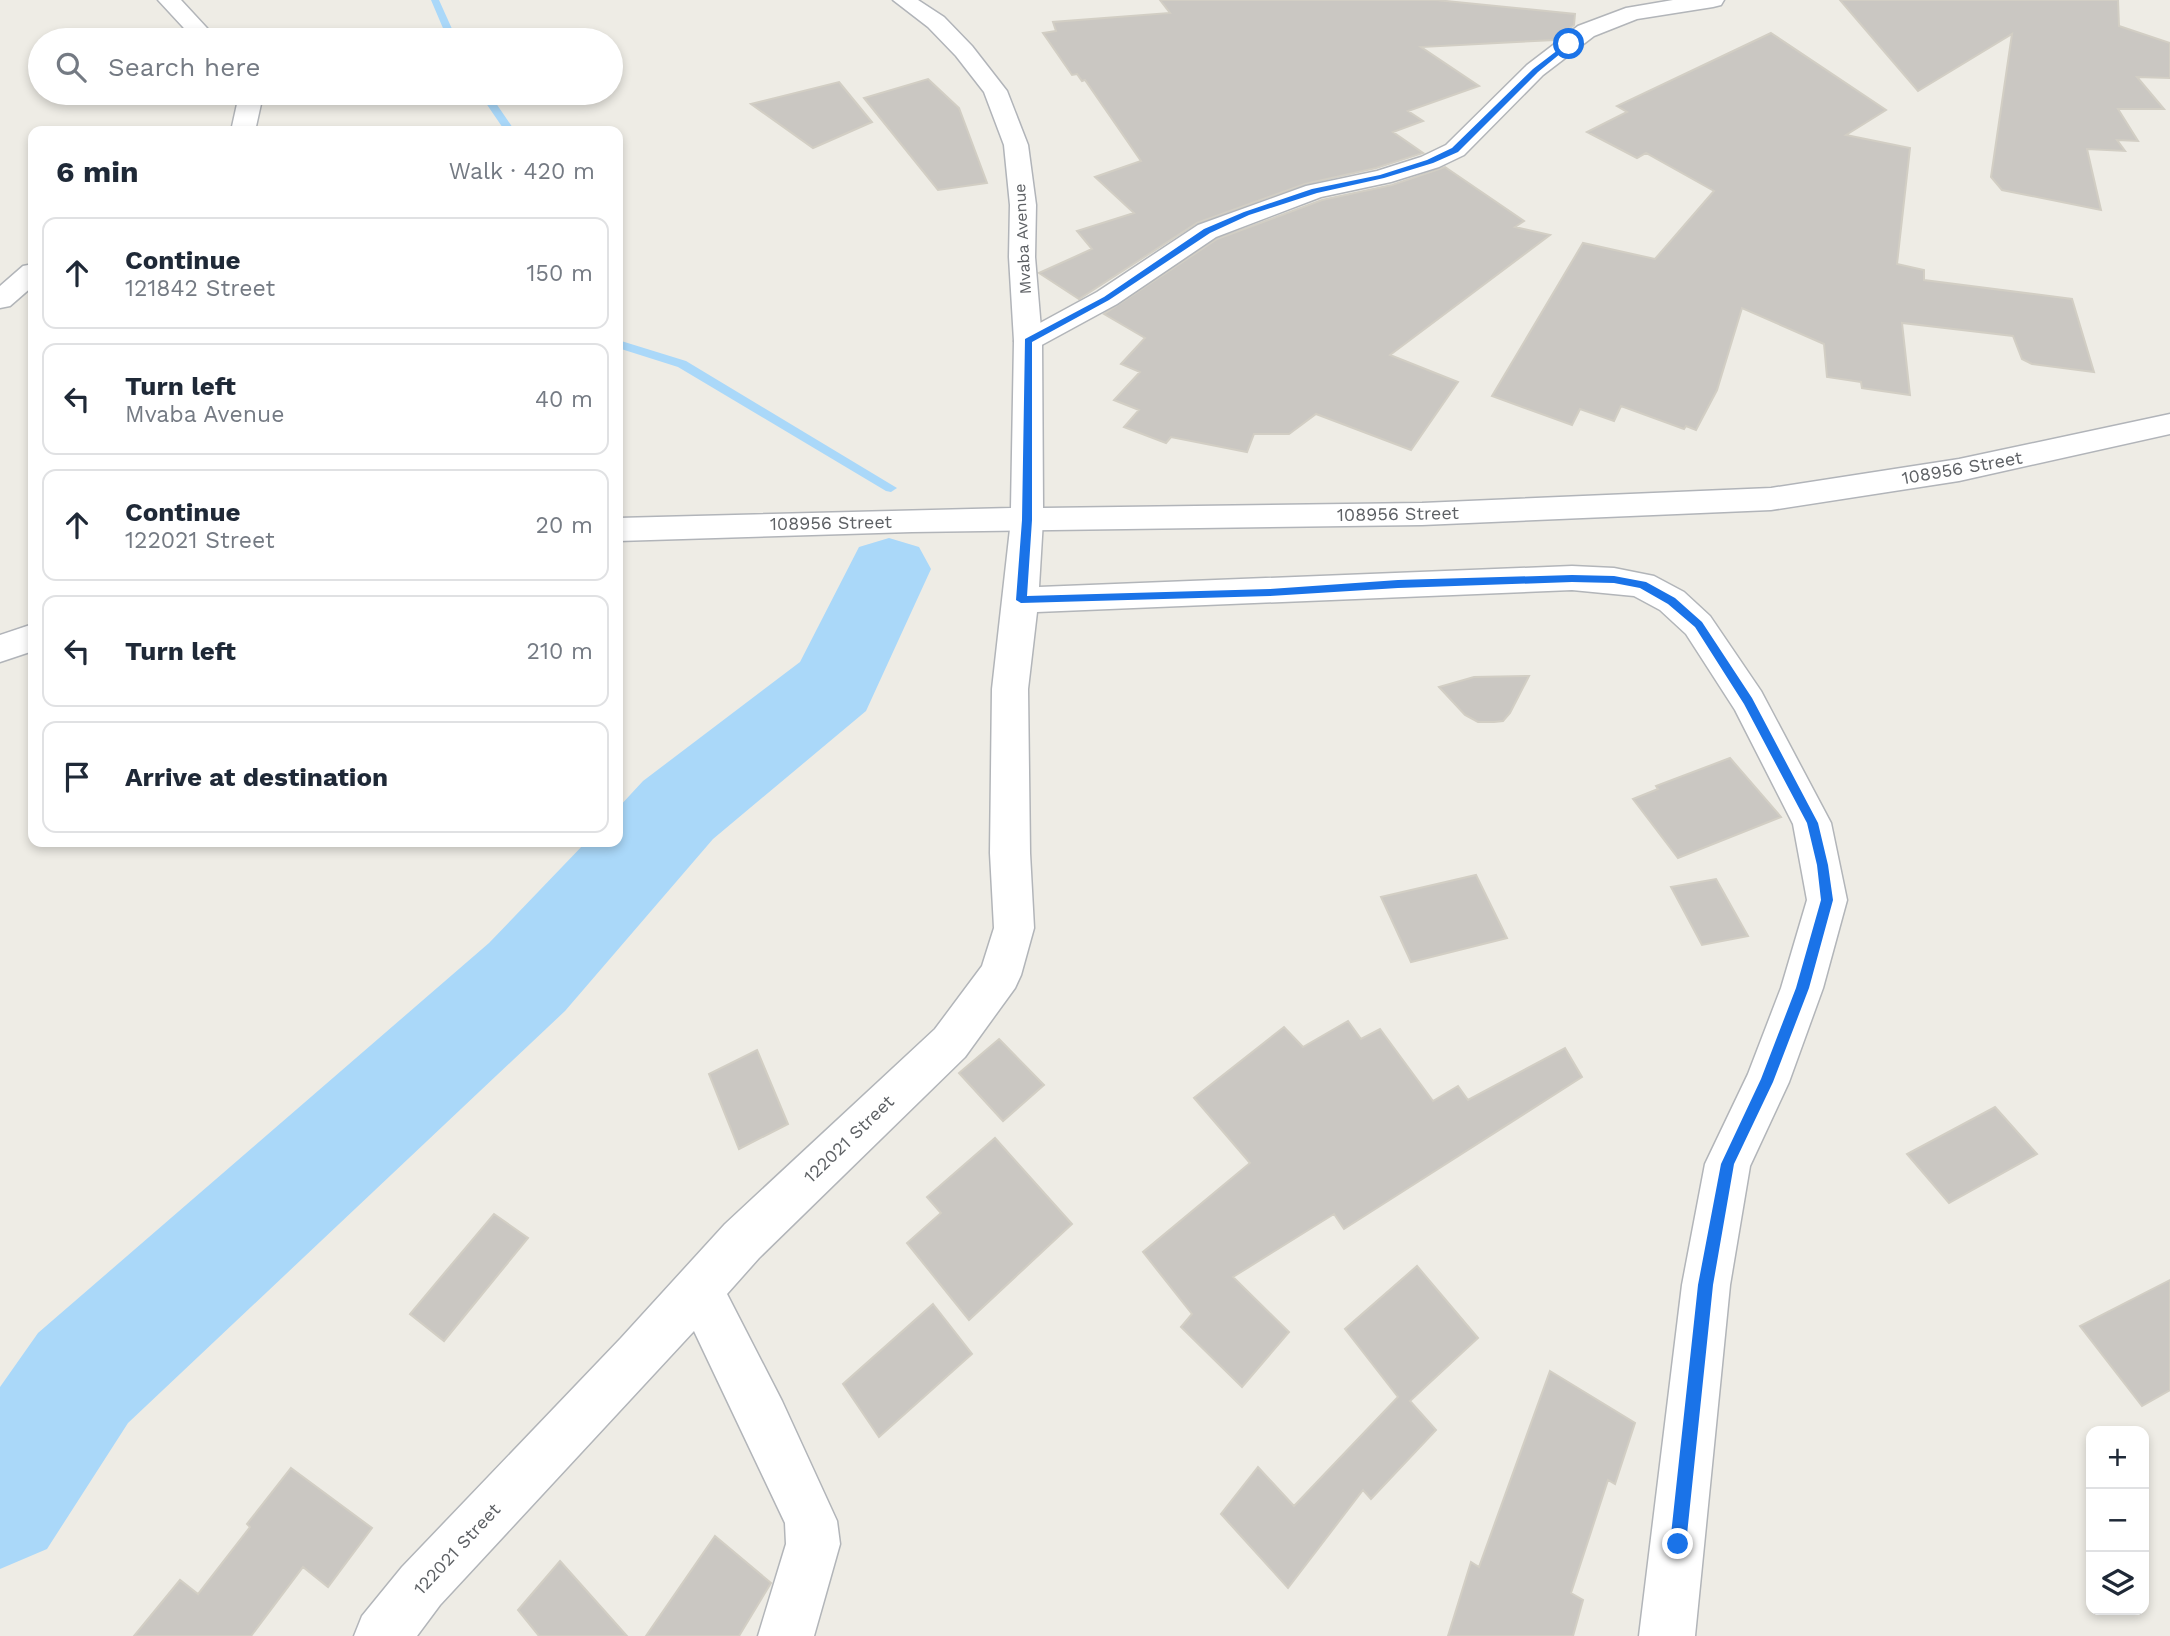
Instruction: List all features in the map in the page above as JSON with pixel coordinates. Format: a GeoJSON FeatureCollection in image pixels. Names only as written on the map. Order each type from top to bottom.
{"type":"FeatureCollection","features":[{"type":"Feature","properties":{"kind":"street"},"geometry":{"type":"LineString","coordinates":[[169,0],[196,28]]}},
{"type":"Feature","properties":{"kind":"street","name":"Mvaba Avenue"},"geometry":{"type":"LineString","coordinates":[[904,0],[936,22],[964,51],[995,91],[1016,145],[1023,205],[1022,257],[1028,341],[1027,520]]}},
{"type":"Feature","properties":{"kind":"street"},"geometry":{"type":"LineString","coordinates":[[1028,341],[1107,298],[1207,231],[1315,191],[1382,177],[1430,162],[1455,150],[1535,70],[1587,31],[1605,22],[1634,13],[1713,0]]}},
{"type":"Feature","properties":{"kind":"street"},"geometry":{"type":"LineString","coordinates":[[244,126],[249,105]]}},
{"type":"Feature","properties":{"kind":"street"},"geometry":{"type":"LineString","coordinates":[[0,300],[28,276]]}},
{"type":"Feature","properties":{"kind":"street","name":"108956 Street"},"geometry":{"type":"LineString","coordinates":[[623,530],[1422,514],[1771,499],[1959,470],[2170,424]]}},
{"type":"Feature","properties":{"kind":"street","name":"122021 Street"},"geometry":{"type":"LineString","coordinates":[[382,1636],[421,1586],[742,1241],[950,1042],[999,975],[1014,928],[1010,853],[1010,689],[1027,520]]}},
{"type":"Feature","properties":{"kind":"street"},"geometry":{"type":"LineString","coordinates":[[1021,600],[1572,578],[1614,580],[1642,585],[1672,601],[1698,625],[1748,701],[1812,823],[1827,900],[1798,1000],[1767,1082],[1728,1164],[1706,1285],[1668,1636]]}},
{"type":"Feature","properties":{"kind":"street"},"geometry":{"type":"LineString","coordinates":[[0,649],[28,639]]}},
{"type":"Feature","properties":{"kind":"street"},"geometry":{"type":"LineString","coordinates":[[699,1290],[764,1419],[811,1521],[813,1544],[786,1636]]}},
{"type":"Feature","properties":{"kind":"building"},"geometry":{"type":"Polygon","coordinates":[[[1160,0],[1436,0],[1575,14],[1574,25],[1555,40],[1421,47],[1479,86],[1408,111],[1423,121],[1393,132],[1423,153],[1376,168],[1305,184],[1197,223],[1079,299],[1039,273],[1092,249],[1077,231],[1134,213],[1095,177],[1141,161],[1085,80],[1082,81],[1077,74],[1072,75],[1043,33],[1056,31],[1053,22],[1170,13],[1160,0]]]}},
{"type":"Feature","properties":{"kind":"building"},"geometry":{"type":"Polygon","coordinates":[[[1840,0],[2118,0],[2119,26],[2170,43],[2170,78],[2137,77],[2164,109],[2118,109],[2138,141],[2117,140],[2125,151],[2087,149],[2101,210],[2002,190],[1991,177],[2012,34],[1918,91],[1840,0]]]}},
{"type":"Feature","properties":{"kind":"building"},"geometry":{"type":"Polygon","coordinates":[[[1771,33],[1886,110],[1846,135],[1910,148],[1897,264],[1924,270],[1924,280],[2072,299],[2094,372],[2032,364],[2022,359],[2013,336],[1902,323],[1910,395],[1862,388],[1861,382],[1827,377],[1824,344],[1742,308],[1717,390],[1696,430],[1686,426],[1684,429],[1621,406],[1614,421],[1580,409],[1572,425],[1492,396],[1583,243],[1655,259],[1714,191],[1646,153],[1637,158],[1587,132],[1627,112],[1617,106],[1771,33]]]}},
{"type":"Feature","properties":{"kind":"building"},"geometry":{"type":"Polygon","coordinates":[[[928,79],[959,108],[987,183],[938,190],[864,98],[928,79]]]}},
{"type":"Feature","properties":{"kind":"building"},"geometry":{"type":"Polygon","coordinates":[[[839,82],[872,122],[813,148],[751,104],[839,82]]]}},
{"type":"Feature","properties":{"kind":"building"},"geometry":{"type":"Polygon","coordinates":[[[1445,167],[1524,221],[1515,227],[1550,235],[1390,355],[1458,382],[1411,450],[1316,414],[1289,434],[1254,434],[1247,452],[1171,437],[1166,443],[1124,427],[1139,410],[1114,400],[1140,372],[1121,364],[1145,338],[1104,314],[1217,239],[1322,200],[1392,185],[1445,167]]]}},
{"type":"Feature","properties":{"kind":"building"},"geometry":{"type":"Polygon","coordinates":[[[1529,676],[1503,721],[1478,722],[1465,715],[1439,687],[1474,677],[1529,676]]]}},
{"type":"Feature","properties":{"kind":"building"},"geometry":{"type":"Polygon","coordinates":[[[1730,758],[1781,817],[1678,858],[1633,799],[1658,789],[1656,786],[1730,758]]]}},
{"type":"Feature","properties":{"kind":"building"},"geometry":{"type":"Polygon","coordinates":[[[1476,875],[1507,938],[1411,962],[1381,897],[1476,875]]]}},
{"type":"Feature","properties":{"kind":"building"},"geometry":{"type":"Polygon","coordinates":[[[1716,879],[1748,936],[1702,945],[1671,887],[1716,879]]]}},
{"type":"Feature","properties":{"kind":"building"},"geometry":{"type":"Polygon","coordinates":[[[1348,1021],[1361,1039],[1380,1029],[1433,1101],[1458,1086],[1468,1100],[1565,1048],[1582,1077],[1344,1229],[1334,1214],[1233,1277],[1289,1332],[1242,1387],[1181,1327],[1192,1314],[1143,1252],[1250,1163],[1194,1098],[1284,1027],[1303,1047],[1348,1021]]]}},
{"type":"Feature","properties":{"kind":"building"},"geometry":{"type":"Polygon","coordinates":[[[999,1039],[1044,1085],[1003,1121],[959,1073],[999,1039]]]}},
{"type":"Feature","properties":{"kind":"building"},"geometry":{"type":"Polygon","coordinates":[[[757,1050],[788,1124],[739,1149],[709,1074],[757,1050]]]}},
{"type":"Feature","properties":{"kind":"building"},"geometry":{"type":"Polygon","coordinates":[[[1995,1107],[2037,1154],[1949,1203],[1907,1154],[1995,1107]]]}},
{"type":"Feature","properties":{"kind":"building"},"geometry":{"type":"Polygon","coordinates":[[[995,1138],[1072,1224],[969,1320],[907,1243],[941,1213],[927,1197],[995,1138]]]}},
{"type":"Feature","properties":{"kind":"building"},"geometry":{"type":"Polygon","coordinates":[[[494,1214],[528,1238],[444,1341],[410,1314],[494,1214]]]}},
{"type":"Feature","properties":{"kind":"building"},"geometry":{"type":"Polygon","coordinates":[[[1417,1266],[1478,1338],[1410,1401],[1436,1430],[1371,1499],[1363,1490],[1288,1588],[1221,1514],[1258,1467],[1294,1506],[1398,1397],[1345,1329],[1417,1266]]]}},
{"type":"Feature","properties":{"kind":"building"},"geometry":{"type":"Polygon","coordinates":[[[2170,1280],[2170,1390],[2142,1406],[2080,1326],[2170,1280]]]}},
{"type":"Feature","properties":{"kind":"building"},"geometry":{"type":"Polygon","coordinates":[[[933,1304],[972,1354],[879,1437],[843,1384],[933,1304]]]}},
{"type":"Feature","properties":{"kind":"building"},"geometry":{"type":"Polygon","coordinates":[[[1550,1371],[1635,1423],[1615,1484],[1608,1480],[1571,1593],[1583,1600],[1573,1636],[1448,1636],[1471,1562],[1479,1567],[1550,1371]]]}},
{"type":"Feature","properties":{"kind":"building"},"geometry":{"type":"Polygon","coordinates":[[[291,1468],[372,1528],[328,1587],[303,1567],[251,1636],[134,1636],[180,1580],[198,1594],[250,1527],[247,1524],[291,1468]]]}},
{"type":"Feature","properties":{"kind":"building"},"geometry":{"type":"Polygon","coordinates":[[[715,1536],[771,1583],[739,1636],[646,1636],[715,1536]]]}},
{"type":"Feature","properties":{"kind":"building"},"geometry":{"type":"Polygon","coordinates":[[[560,1561],[627,1636],[539,1636],[518,1610],[560,1561]]]}},
{"type":"Feature","properties":{"kind":"waterway"},"geometry":{"type":"LineString","coordinates":[[435,0],[448,28]]}},
{"type":"Feature","properties":{"kind":"waterway"},"geometry":{"type":"LineString","coordinates":[[492,105],[507,126]]}},
{"type":"Feature","properties":{"kind":"waterway"},"geometry":{"type":"LineString","coordinates":[[623,346],[682,364],[891,488]]}},
{"type":"Feature","properties":{"kind":"waterway"},"geometry":{"type":"LineString","coordinates":[[0,1502],[83,1378],[527,977],[678,810],[834,686],[889,569]]}},
{"type":"Feature","properties":{"kind":"route"},"geometry":{"type":"LineString","coordinates":[[1569,44],[1535,70],[1475,133],[1455,150],[1430,162],[1382,177],[1315,191],[1207,231],[1107,298],[1028,341],[1027,520],[1021,600],[1572,578],[1614,580],[1642,585],[1672,601],[1698,625],[1748,701],[1812,823],[1827,900],[1802,988],[1767,1082],[1728,1164],[1706,1285],[1678,1544]]}}]}
